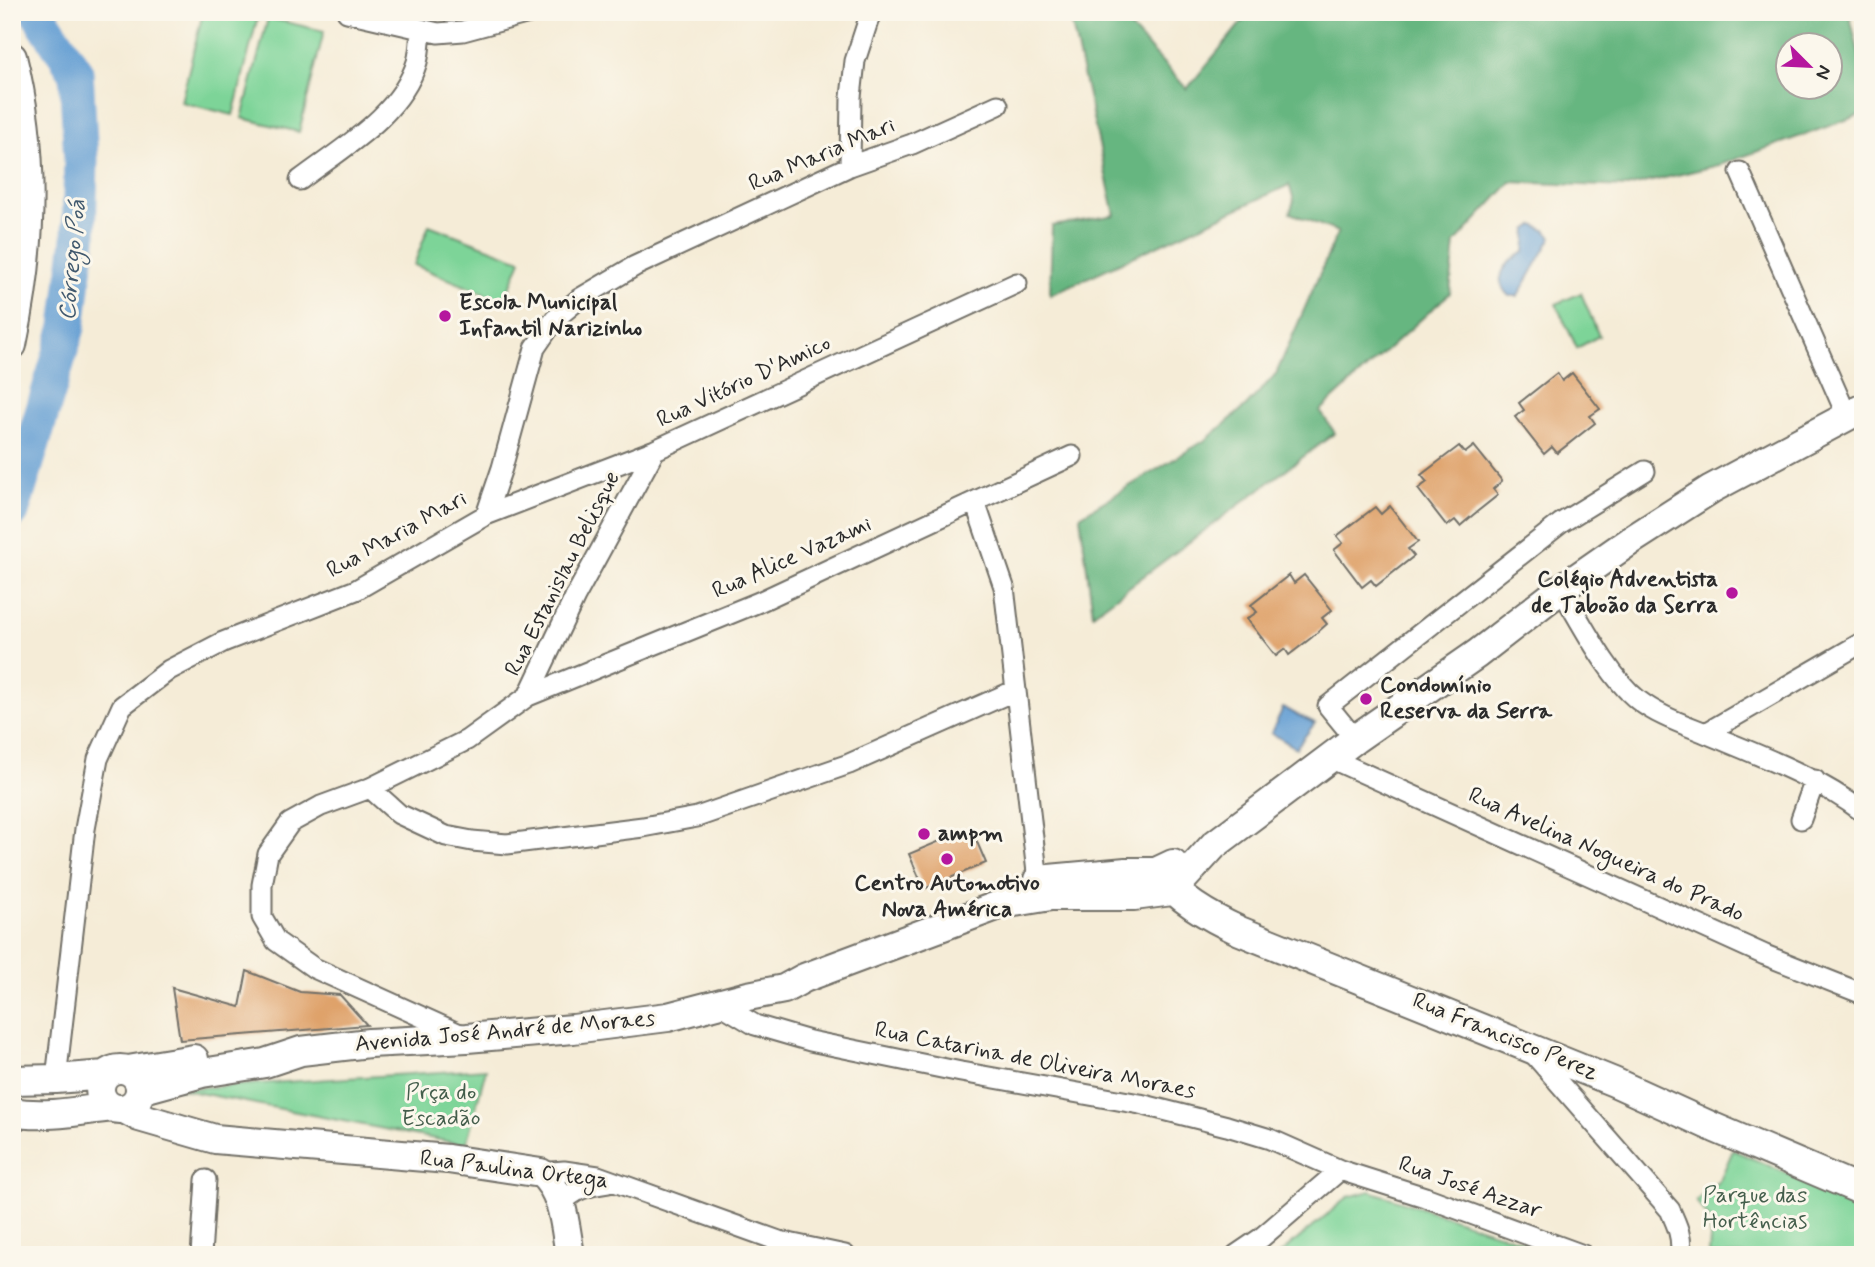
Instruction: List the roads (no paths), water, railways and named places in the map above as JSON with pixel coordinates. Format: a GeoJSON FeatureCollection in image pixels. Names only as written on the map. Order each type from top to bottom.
{"type":"FeatureCollection","features":[{"type":"Feature","properties":{"kind":"street"},"geometry":{"type":"LineString","coordinates":[[347,12],[438,33],[463,31],[533,12]]}},
{"type":"Feature","properties":{"kind":"street"},"geometry":{"type":"LineString","coordinates":[[850,166],[855,61],[870,12]]}},
{"type":"Feature","properties":{"kind":"street"},"geometry":{"type":"LineString","coordinates":[[300,180],[369,127],[400,96],[418,60],[421,29]]}},
{"type":"Feature","properties":{"kind":"street"},"geometry":{"type":"LineString","coordinates":[[12,57],[24,118],[30,207],[25,272],[12,345]]}},
{"type":"Feature","properties":{"kind":"street","name":"Rua Maria Mari"},"geometry":{"type":"LineString","coordinates":[[56,1079],[85,829],[98,759],[122,706],[169,670],[223,642],[356,590],[486,515],[502,468],[535,348],[555,319],[579,299],[635,266],[850,166],[912,144],[998,105]]}},
{"type":"Feature","properties":{"kind":"street"},"geometry":{"type":"LineString","coordinates":[[1164,881],[1354,739],[1477,654],[1561,589],[1630,541],[1711,489],[1855,412],[1740,172]]}},
{"type":"Feature","properties":{"kind":"street","name":"Rua Vitório D'Amico"},"geometry":{"type":"LineString","coordinates":[[486,515],[655,450],[1017,283]]}},
{"type":"Feature","properties":{"kind":"street","name":"Rua Estanislau Belisque"},"geometry":{"type":"LineString","coordinates":[[467,1038],[299,959],[276,941],[262,917],[262,885],[268,854],[290,823],[321,806],[370,788],[467,740],[528,695],[575,597],[655,450]]}},
{"type":"Feature","properties":{"kind":"street","name":"Rua Alice Vazami"},"geometry":{"type":"LineString","coordinates":[[528,695],[759,601],[1072,456]]}},
{"type":"Feature","properties":{"kind":"street"},"geometry":{"type":"LineString","coordinates":[[1354,739],[1328,706],[1561,523],[1645,471]]}},
{"type":"Feature","properties":{"kind":"street"},"geometry":{"type":"LineString","coordinates":[[975,502],[1004,587],[1039,889]]}},
{"type":"Feature","properties":{"kind":"street"},"geometry":{"type":"LineString","coordinates":[[1561,589],[1602,655],[1635,698],[1662,717],[1815,780],[1863,812]]}},
{"type":"Feature","properties":{"kind":"street"},"geometry":{"type":"LineString","coordinates":[[1706,733],[1863,642]]}},
{"type":"Feature","properties":{"kind":"street"},"geometry":{"type":"LineString","coordinates":[[370,788],[399,814],[446,836],[472,841],[507,844],[643,827],[697,817],[849,764],[1016,690]]}},
{"type":"Feature","properties":{"kind":"street","name":"Rua Avelina Nogueira do Prado"},"geometry":{"type":"LineString","coordinates":[[1330,758],[1765,955],[1863,994]]}},
{"type":"Feature","properties":{"kind":"street"},"geometry":{"type":"LineString","coordinates":[[1801,818],[1815,780]]}},
{"type":"Feature","properties":{"kind":"street","name":"Avenida José André de Moraes"},"geometry":{"type":"LineString","coordinates":[[12,1112],[68,1112],[125,1091],[202,1073],[265,1063],[301,1051],[369,1043],[573,1029],[668,1017],[748,996],[773,979],[836,950],[979,894],[1039,889],[1126,872],[1164,881]]}},
{"type":"Feature","properties":{"kind":"street","name":"Rua Francisco Perez"},"geometry":{"type":"LineString","coordinates":[[1164,881],[1208,917],[1527,1046],[1863,1191]]}},
{"type":"Feature","properties":{"kind":"street","name":"Rua Catarina de Oliveira Moraes"},"geometry":{"type":"LineString","coordinates":[[720,1004],[755,1026],[810,1041],[961,1072],[1140,1104],[1227,1126],[1270,1139],[1340,1170]]}},
{"type":"Feature","properties":{"kind":"street"},"geometry":{"type":"LineString","coordinates":[[1527,1046],[1670,1210],[1680,1231],[1680,1255]]}},
{"type":"Feature","properties":{"kind":"street"},"geometry":{"type":"LineString","coordinates":[[56,1079],[57,1096],[68,1112]]}},
{"type":"Feature","properties":{"kind":"street","name":"Avenida José André de Moraes"},"geometry":{"type":"LineString","coordinates":[[12,1080],[56,1079],[125,1091]]}},
{"type":"Feature","properties":{"kind":"street","name":"Rua Paulina Ortega"},"geometry":{"type":"LineString","coordinates":[[125,1091],[215,1139],[448,1160],[541,1173],[564,1171],[598,1176],[779,1241],[845,1255]]}},
{"type":"Feature","properties":{"kind":"street"},"geometry":{"type":"LineString","coordinates":[[1236,1255],[1261,1238],[1340,1170]]}},
{"type":"Feature","properties":{"kind":"street","name":"Rua José Azzar"},"geometry":{"type":"LineString","coordinates":[[1340,1170],[1425,1197],[1583,1255]]}},
{"type":"Feature","properties":{"kind":"street"},"geometry":{"type":"LineString","coordinates":[[541,1173],[550,1180],[556,1190],[570,1255]]}},
{"type":"Feature","properties":{"kind":"street"},"geometry":{"type":"LineString","coordinates":[[541,1173],[545,1217],[553,1255]]}},
{"type":"Feature","properties":{"kind":"street"},"geometry":{"type":"LineString","coordinates":[[201,1255],[206,1180]]}},
{"type":"Feature","properties":{"kind":"street"},"geometry":{"type":"LineString","coordinates":[[560,1205],[571,1193],[589,1185],[615,1182]]}},
{"type":"Feature","properties":{"kind":"water"},"geometry":{"type":"Polygon","coordinates":[[[1534,225],[1552,237],[1518,296],[1509,296],[1501,283],[1503,271],[1512,260],[1525,252],[1527,230],[1534,225]]]}},
{"type":"Feature","properties":{"kind":"water"},"geometry":{"type":"Polygon","coordinates":[[[1283,708],[1315,723],[1296,748],[1271,733],[1283,708]]]}},
{"type":"Feature","properties":{"kind":"waterway","name":"Córrego Poá"},"geometry":{"type":"LineString","coordinates":[[12,512],[68,327],[79,239],[81,159],[76,72],[37,12]]}},
{"type":"Feature","properties":{"kind":"place","name":"Escola Municipal Infantil Narizinho"},"geometry":{"type":"Point","coordinates":[445,316]}},
{"type":"Feature","properties":{"kind":"place","name":"Colégio Adventista de Taboão da Serra"},"geometry":{"type":"Point","coordinates":[1732,593]}},
{"type":"Feature","properties":{"kind":"place","name":"Condomínio Reserva da Serra"},"geometry":{"type":"Point","coordinates":[1366,699]}},
{"type":"Feature","properties":{"kind":"place","name":"ampm"},"geometry":{"type":"Point","coordinates":[924,834]}},
{"type":"Feature","properties":{"kind":"place","name":"Centro Automotivo Nova América"},"geometry":{"type":"Point","coordinates":[947,859]}},
{"type":"Feature","properties":{"kind":"park label","name":"Prça do Escadão"},"geometry":{"type":"Point","coordinates":[441,1106]}},
{"type":"Feature","properties":{"kind":"park label","name":"Parque das Hortências"},"geometry":{"type":"Point","coordinates":[1755,1209]}}]}
